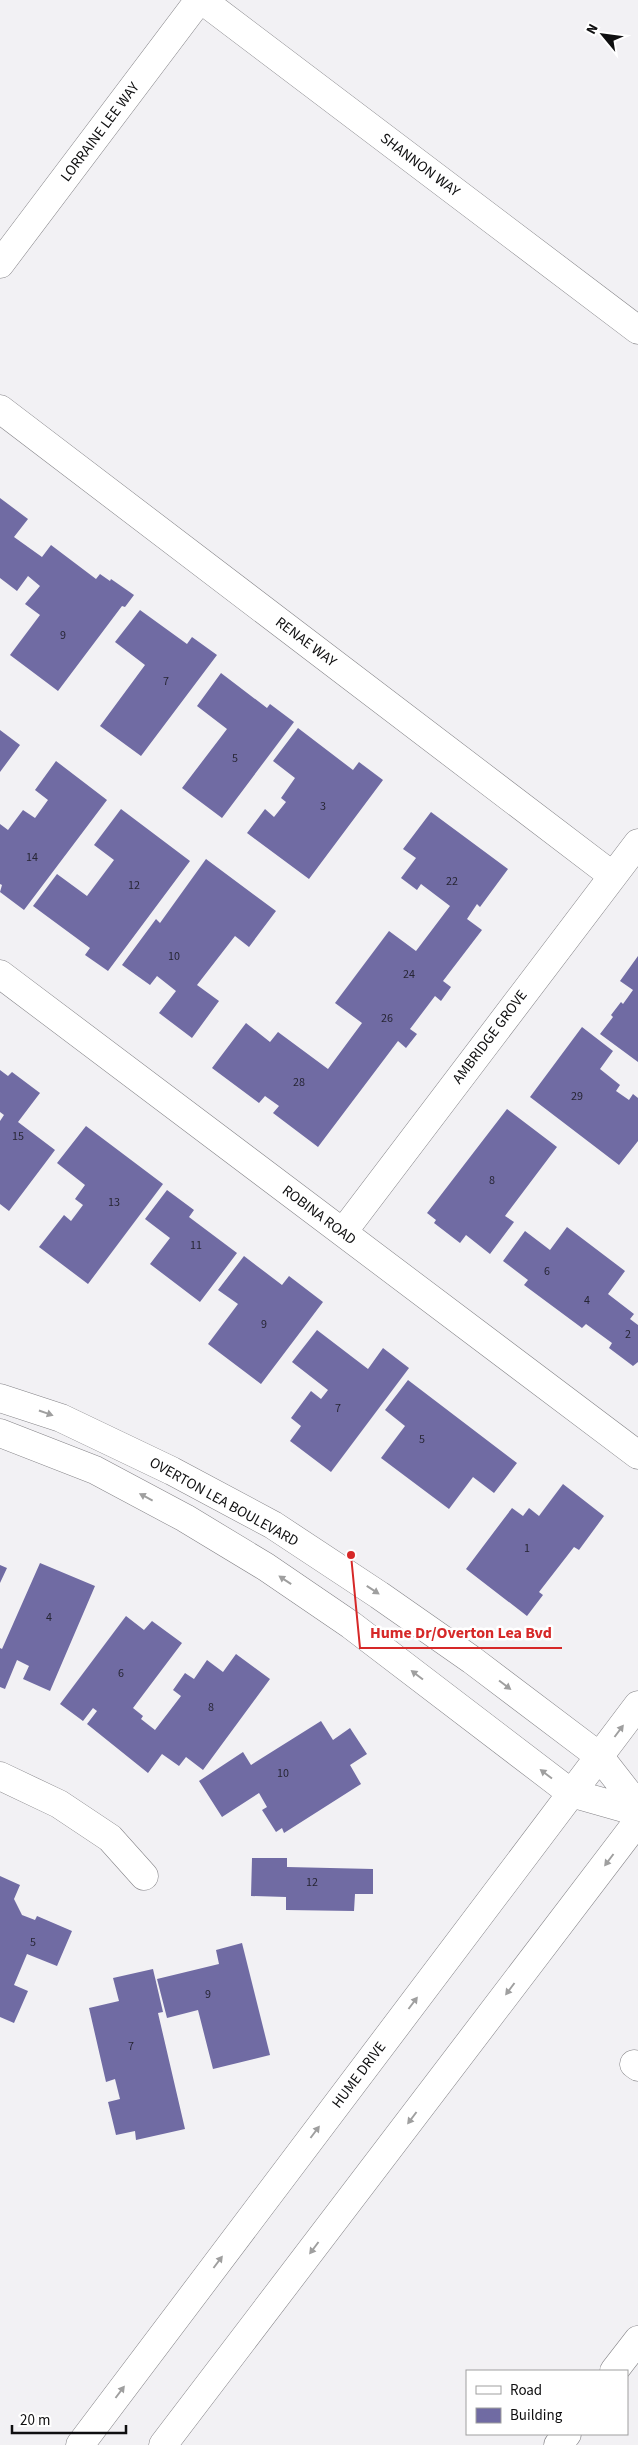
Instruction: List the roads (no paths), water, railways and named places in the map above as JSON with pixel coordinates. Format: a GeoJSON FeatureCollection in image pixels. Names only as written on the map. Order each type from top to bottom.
{"type":"FeatureCollection","features":[{"type":"Feature","properties":{"kind":"street","name":"LORRAINE LEE WAY"},"geometry":{"type":"LineString","coordinates":[[0,264],[201,0]]}},
{"type":"Feature","properties":{"kind":"street","name":"SHANNON WAY"},"geometry":{"type":"LineString","coordinates":[[201,0],[638,330]]}},
{"type":"Feature","properties":{"kind":"street","name":"RENAE WAY"},"geometry":{"type":"LineString","coordinates":[[0,409],[613,876]]}},
{"type":"Feature","properties":{"kind":"street","name":"AMBRIDGE GROVE"},"geometry":{"type":"LineString","coordinates":[[343,1232],[638,842]]}},
{"type":"Feature","properties":{"kind":"street","name":"ROBINA ROAD"},"geometry":{"type":"LineString","coordinates":[[0,974],[638,1455]]}},
{"type":"Feature","properties":{"kind":"street","name":"OVERTON LEA BOULEVARD"},"geometry":{"type":"LineString","coordinates":[[0,1398],[70,1422],[172,1471],[273,1525],[379,1594],[472,1660],[599,1756],[638,1806]]}},
{"type":"Feature","properties":{"kind":"street"},"geometry":{"type":"LineString","coordinates":[[0,1433],[95,1470],[185,1518],[266,1567],[352,1625],[571,1793],[638,1812]]}},
{"type":"Feature","properties":{"kind":"street","name":"HUME DRIVE"},"geometry":{"type":"LineString","coordinates":[[80,2445],[638,1705]]}},
{"type":"Feature","properties":{"kind":"street"},"geometry":{"type":"LineString","coordinates":[[0,1776],[59,1804],[110,1838],[144,1876]]}},
{"type":"Feature","properties":{"kind":"street"},"geometry":{"type":"LineString","coordinates":[[164,2445],[638,1821]]}},
{"type":"Feature","properties":{"kind":"street"},"geometry":{"type":"LineString","coordinates":[[615,2370],[638,2340]]}},
{"type":"Feature","properties":{"kind":"street"},"geometry":{"type":"LineString","coordinates":[[558,2445],[566,2435]]}},
{"type":"Feature","properties":{"kind":"place","name":"Hume Dr/Overton Lea Bvd"},"geometry":{"type":"Point","coordinates":[351,1555]}}]}
